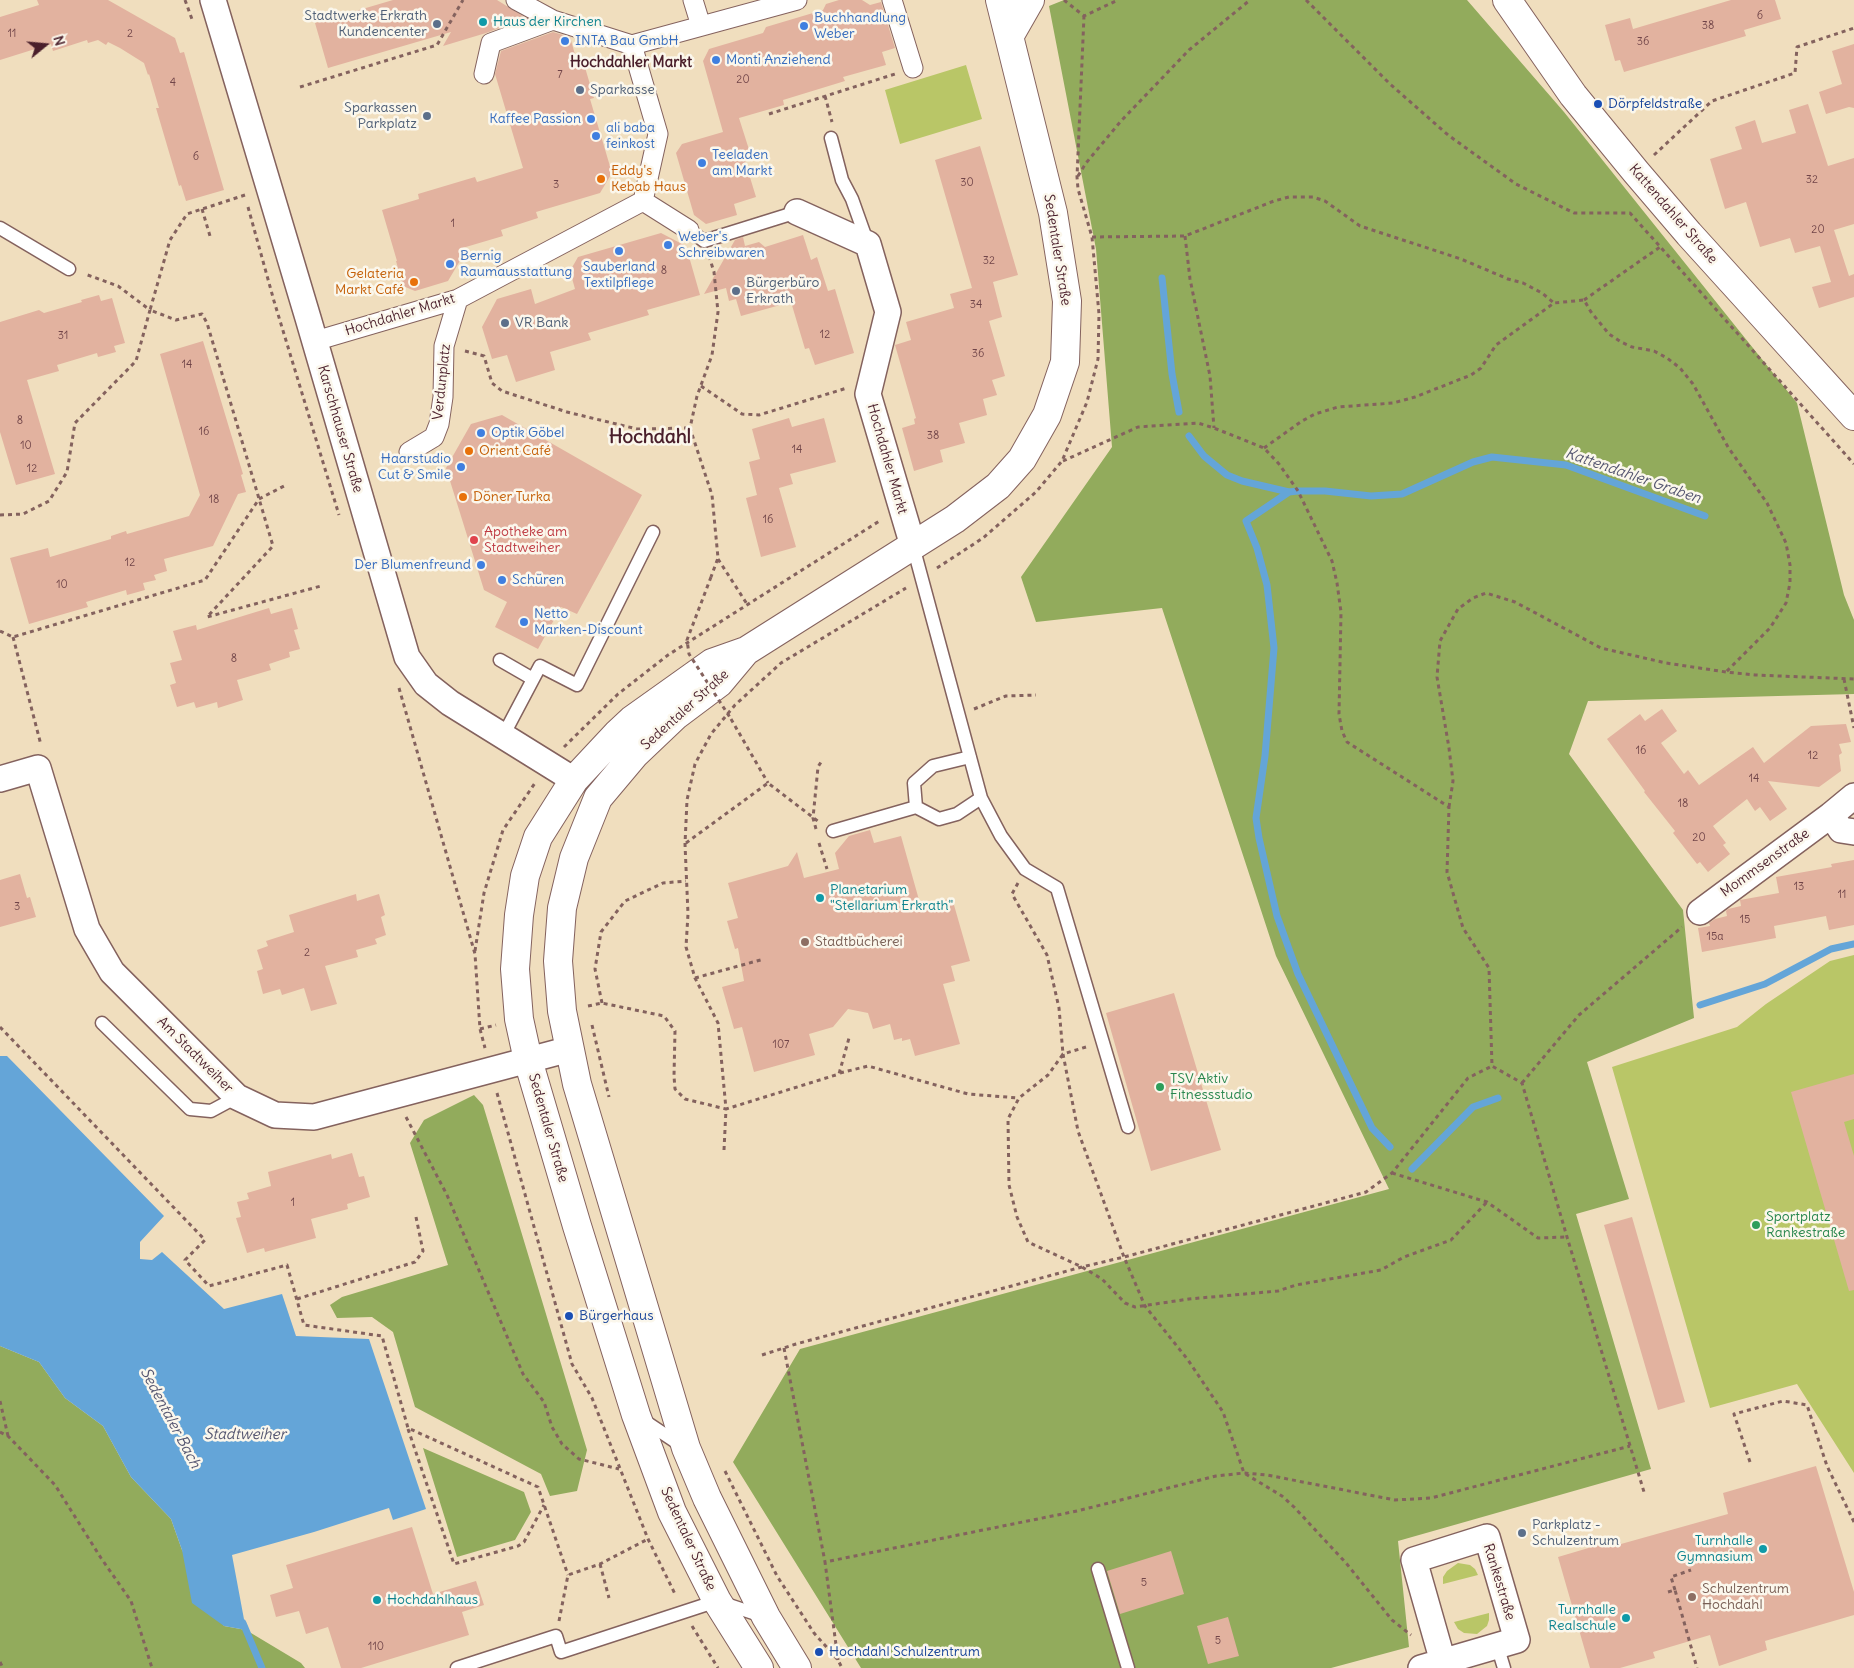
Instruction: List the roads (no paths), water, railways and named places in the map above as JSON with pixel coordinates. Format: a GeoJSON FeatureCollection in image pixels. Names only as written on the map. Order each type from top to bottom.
{"type":"FeatureCollection","features":[{"type":"Feature","properties":{"kind":"street","name":"Karschhauser Straße"},"geometry":{"type":"LineString","coordinates":[[213,0],[407,657],[426,684],[450,703],[574,780]]}},
{"type":"Feature","properties":{"kind":"street"},"geometry":{"type":"LineString","coordinates":[[516,0],[553,20],[632,45],[797,0]]}},
{"type":"Feature","properties":{"kind":"street"},"geometry":{"type":"LineString","coordinates":[[693,0],[701,26]]}},
{"type":"Feature","properties":{"kind":"street"},"geometry":{"type":"LineString","coordinates":[[892,0],[906,71]]}},
{"type":"Feature","properties":{"kind":"street","name":"Sedentaler Straße"},"geometry":{"type":"LineString","coordinates":[[760,1668],[717,1601],[672,1512],[636,1415],[528,1060],[519,1019],[515,969],[519,915],[525,876],[538,837],[574,780],[632,720],[712,663],[746,651],[955,519],[998,486],[1022,459],[1047,415],[1065,362],[1067,301],[1053,213],[1000,0]]}},
{"type":"Feature","properties":{"kind":"street"},"geometry":{"type":"LineString","coordinates":[[1010,35],[1030,0]]}},
{"type":"Feature","properties":{"kind":"street","name":"Kattendahler Straße"},"geometry":{"type":"LineString","coordinates":[[1507,0],[1573,95],[1636,172],[1695,241],[1854,416]]}},
{"type":"Feature","properties":{"kind":"street"},"geometry":{"type":"LineString","coordinates":[[484,74],[491,43],[553,20]]}},
{"type":"Feature","properties":{"kind":"street"},"geometry":{"type":"LineString","coordinates":[[632,45],[658,134],[642,201],[689,230]]}},
{"type":"Feature","properties":{"kind":"street","name":"Hochdahler Markt"},"geometry":{"type":"LineString","coordinates":[[315,341],[458,299],[642,201]]}},
{"type":"Feature","properties":{"kind":"street"},"geometry":{"type":"LineString","coordinates":[[797,212],[868,244]]}},
{"type":"Feature","properties":{"kind":"street","name":"Hochdahler Markt"},"geometry":{"type":"LineString","coordinates":[[868,244],[888,312],[868,394],[913,546]]}},
{"type":"Feature","properties":{"kind":"street","name":"Verdunplatz"},"geometry":{"type":"LineString","coordinates":[[409,452],[434,437],[439,424],[443,397],[444,346],[458,299]]}},
{"type":"Feature","properties":{"kind":"street","name":"Sedentaler Straße"},"geometry":{"type":"LineString","coordinates":[[746,651],[719,683],[675,716],[635,754],[598,798],[574,858],[562,908],[558,960],[562,1011],[577,1084],[686,1448],[707,1498],[766,1617],[797,1668]]}},
{"type":"Feature","properties":{"kind":"street","name":"Am Stadtweiher"},"geometry":{"type":"LineString","coordinates":[[0,779],[38,768],[86,929],[112,972],[237,1096],[275,1115],[314,1117],[570,1049]]}},
{"type":"Feature","properties":{"kind":"street"},"geometry":{"type":"LineString","coordinates":[[574,780],[598,798]]}},
{"type":"Feature","properties":{"kind":"street","name":"Mommsenstraße"},"geometry":{"type":"LineString","coordinates":[[1700,912],[1854,796]]}},
{"type":"Feature","properties":{"kind":"street"},"geometry":{"type":"LineString","coordinates":[[1831,815],[1841,830],[1854,832]]}},
{"type":"Feature","properties":{"kind":"street","name":"Rankestraße"},"geometry":{"type":"LineString","coordinates":[[1487,1537],[1517,1640],[1501,1657],[1433,1665],[1414,1560],[1487,1537]]}},
{"type":"Feature","properties":{"kind":"lane"},"geometry":{"type":"LineString","coordinates":[[833,133],[842,180],[852,199],[868,244]]}},
{"type":"Feature","properties":{"kind":"lane"},"geometry":{"type":"LineString","coordinates":[[689,230],[704,241],[797,212]]}},
{"type":"Feature","properties":{"kind":"lane"},"geometry":{"type":"LineString","coordinates":[[0,228],[69,268]]}},
{"type":"Feature","properties":{"kind":"lane"},"geometry":{"type":"LineString","coordinates":[[502,736],[540,666],[577,685],[654,532]]}},
{"type":"Feature","properties":{"kind":"lane"},"geometry":{"type":"LineString","coordinates":[[913,546],[981,798],[1001,836],[1025,869],[1057,888],[1128,1127]]}},
{"type":"Feature","properties":{"kind":"lane"},"geometry":{"type":"LineString","coordinates":[[500,660],[533,679]]}},
{"type":"Feature","properties":{"kind":"lane"},"geometry":{"type":"LineString","coordinates":[[916,807],[914,783],[933,766],[970,756]]}},
{"type":"Feature","properties":{"kind":"lane"},"geometry":{"type":"LineString","coordinates":[[833,831],[916,807],[939,819],[957,814],[981,798]]}},
{"type":"Feature","properties":{"kind":"lane"},"geometry":{"type":"LineString","coordinates":[[102,1023],[190,1110],[211,1111],[237,1096]]}},
{"type":"Feature","properties":{"kind":"lane"},"geometry":{"type":"LineString","coordinates":[[636,1415],[686,1448]]}},
{"type":"Feature","properties":{"kind":"lane"},"geometry":{"type":"LineString","coordinates":[[1098,1569],[1128,1668]]}},
{"type":"Feature","properties":{"kind":"lane"},"geometry":{"type":"LineString","coordinates":[[457,1668],[556,1636],[561,1652],[717,1601],[766,1617]]}},
{"type":"Feature","properties":{"kind":"water","name":"Stadtweiher"},"geometry":{"type":"Polygon","coordinates":[[[0,1056],[7,1056],[164,1216],[140,1242],[140,1259],[152,1260],[162,1252],[224,1309],[282,1294],[296,1336],[369,1339],[426,1509],[393,1520],[389,1508],[232,1555],[246,1630],[224,1626],[192,1603],[182,1550],[171,1519],[131,1477],[103,1426],[65,1398],[39,1362],[0,1346],[0,1056]]]}},
{"type":"Feature","properties":{"kind":"waterway","name":"Kattendahler Graben"},"geometry":{"type":"LineString","coordinates":[[1162,278],[1172,374],[1179,412]]}},
{"type":"Feature","properties":{"kind":"waterway","name":"Kattendahler Graben"},"geometry":{"type":"LineString","coordinates":[[1189,436],[1204,456],[1227,475],[1242,481],[1289,492],[1325,491],[1371,496],[1402,494],[1473,462],[1492,457],[1566,465],[1705,516]]}},
{"type":"Feature","properties":{"kind":"waterway"},"geometry":{"type":"LineString","coordinates":[[1289,492],[1246,521],[1257,548],[1267,585],[1274,648],[1265,756],[1256,818],[1259,838],[1277,916],[1298,974],[1372,1128],[1390,1147]]}},
{"type":"Feature","properties":{"kind":"waterway"},"geometry":{"type":"LineString","coordinates":[[1700,1005],[1765,984],[1831,949],[1854,944]]}},
{"type":"Feature","properties":{"kind":"waterway"},"geometry":{"type":"LineString","coordinates":[[1412,1169],[1473,1107],[1498,1098]]}},
{"type":"Feature","properties":{"kind":"waterway","name":"Sedentaler Bach"},"geometry":{"type":"LineString","coordinates":[[243,1623],[262,1668]]}},
{"type":"Feature","properties":{"kind":"place","name":"Haus der Kirchen"},"geometry":{"type":"Point","coordinates":[483,22]}},
{"type":"Feature","properties":{"kind":"place","name":"Stadtwerke Erkrath Kundencenter"},"geometry":{"type":"Point","coordinates":[437,24]}},
{"type":"Feature","properties":{"kind":"place","name":"Buchhandlung Weber"},"geometry":{"type":"Point","coordinates":[804,26]}},
{"type":"Feature","properties":{"kind":"place","name":"INTA Bau GmbH"},"geometry":{"type":"Point","coordinates":[565,41]}},
{"type":"Feature","properties":{"kind":"place","name":"Monti Anziehend"},"geometry":{"type":"Point","coordinates":[716,60]}},
{"type":"Feature","properties":{"kind":"place","name":"Sparkasse"},"geometry":{"type":"Point","coordinates":[580,90]}},
{"type":"Feature","properties":{"kind":"place","name":"Dörpfeldstraße"},"geometry":{"type":"Point","coordinates":[1598,104]}},
{"type":"Feature","properties":{"kind":"place","name":"Sparkassen Parkplatz"},"geometry":{"type":"Point","coordinates":[427,116]}},
{"type":"Feature","properties":{"kind":"place","name":"Kaffee Passion"},"geometry":{"type":"Point","coordinates":[591,119]}},
{"type":"Feature","properties":{"kind":"place","name":"ali baba feinkost"},"geometry":{"type":"Point","coordinates":[596,136]}},
{"type":"Feature","properties":{"kind":"place","name":"Teeladen am Markt"},"geometry":{"type":"Point","coordinates":[702,163]}},
{"type":"Feature","properties":{"kind":"place","name":"Eddy's Kebab Haus"},"geometry":{"type":"Point","coordinates":[601,179]}},
{"type":"Feature","properties":{"kind":"place","name":"Weber's Schreibwaren"},"geometry":{"type":"Point","coordinates":[668,245]}},
{"type":"Feature","properties":{"kind":"place","name":"Sauberland Textilpflege"},"geometry":{"type":"Point","coordinates":[619,251]}},
{"type":"Feature","properties":{"kind":"place","name":"Bernig Raumausstattung"},"geometry":{"type":"Point","coordinates":[450,264]}},
{"type":"Feature","properties":{"kind":"place","name":"Gelateria Markt Café"},"geometry":{"type":"Point","coordinates":[414,282]}},
{"type":"Feature","properties":{"kind":"place","name":"Bürgerbüro Erkrath"},"geometry":{"type":"Point","coordinates":[736,291]}},
{"type":"Feature","properties":{"kind":"place","name":"VR Bank"},"geometry":{"type":"Point","coordinates":[505,323]}},
{"type":"Feature","properties":{"kind":"place","name":"Optik Göbel"},"geometry":{"type":"Point","coordinates":[481,433]}},
{"type":"Feature","properties":{"kind":"place","name":"Orient Café"},"geometry":{"type":"Point","coordinates":[469,451]}},
{"type":"Feature","properties":{"kind":"place","name":"Haarstudio Cut & Smile"},"geometry":{"type":"Point","coordinates":[461,467]}},
{"type":"Feature","properties":{"kind":"place","name":"Döner Turka"},"geometry":{"type":"Point","coordinates":[463,497]}},
{"type":"Feature","properties":{"kind":"place","name":"Apotheke am Stadtweiher"},"geometry":{"type":"Point","coordinates":[474,540]}},
{"type":"Feature","properties":{"kind":"place","name":"Der Blumenfreund"},"geometry":{"type":"Point","coordinates":[481,565]}},
{"type":"Feature","properties":{"kind":"place","name":"Schüren"},"geometry":{"type":"Point","coordinates":[502,580]}},
{"type":"Feature","properties":{"kind":"place","name":"Netto Marken-Discount"},"geometry":{"type":"Point","coordinates":[524,622]}},
{"type":"Feature","properties":{"kind":"place","name":"Planetarium \"Stellarium Erkrath\""},"geometry":{"type":"Point","coordinates":[820,898]}},
{"type":"Feature","properties":{"kind":"place","name":"Stadtbücherei"},"geometry":{"type":"Point","coordinates":[805,942]}},
{"type":"Feature","properties":{"kind":"place","name":"TSV Aktiv Fitnessstudio"},"geometry":{"type":"Point","coordinates":[1160,1087]}},
{"type":"Feature","properties":{"kind":"place","name":"Sportplatz Rankestraße"},"geometry":{"type":"Point","coordinates":[1756,1225]}},
{"type":"Feature","properties":{"kind":"place","name":"Bürgerhaus"},"geometry":{"type":"Point","coordinates":[569,1316]}},
{"type":"Feature","properties":{"kind":"place","name":"Parkplatz - Schulzentrum"},"geometry":{"type":"Point","coordinates":[1522,1533]}},
{"type":"Feature","properties":{"kind":"place","name":"Turnhalle Gymnasium"},"geometry":{"type":"Point","coordinates":[1763,1549]}},
{"type":"Feature","properties":{"kind":"place","name":"Schulzentrum Hochdahl"},"geometry":{"type":"Point","coordinates":[1692,1597]}},
{"type":"Feature","properties":{"kind":"place","name":"Hochdahlhaus"},"geometry":{"type":"Point","coordinates":[377,1600]}},
{"type":"Feature","properties":{"kind":"place","name":"Turnhalle Realschule"},"geometry":{"type":"Point","coordinates":[1626,1618]}},
{"type":"Feature","properties":{"kind":"place","name":"Hochdahl Schulzentrum"},"geometry":{"type":"Point","coordinates":[819,1652]}},
{"type":"Feature","properties":{"kind":"district","name":"Hochdahler Markt"},"geometry":{"type":"Point","coordinates":[631,63]}},
{"type":"Feature","properties":{"kind":"district","name":"Hochdahl"},"geometry":{"type":"Point","coordinates":[650,438]}}]}
